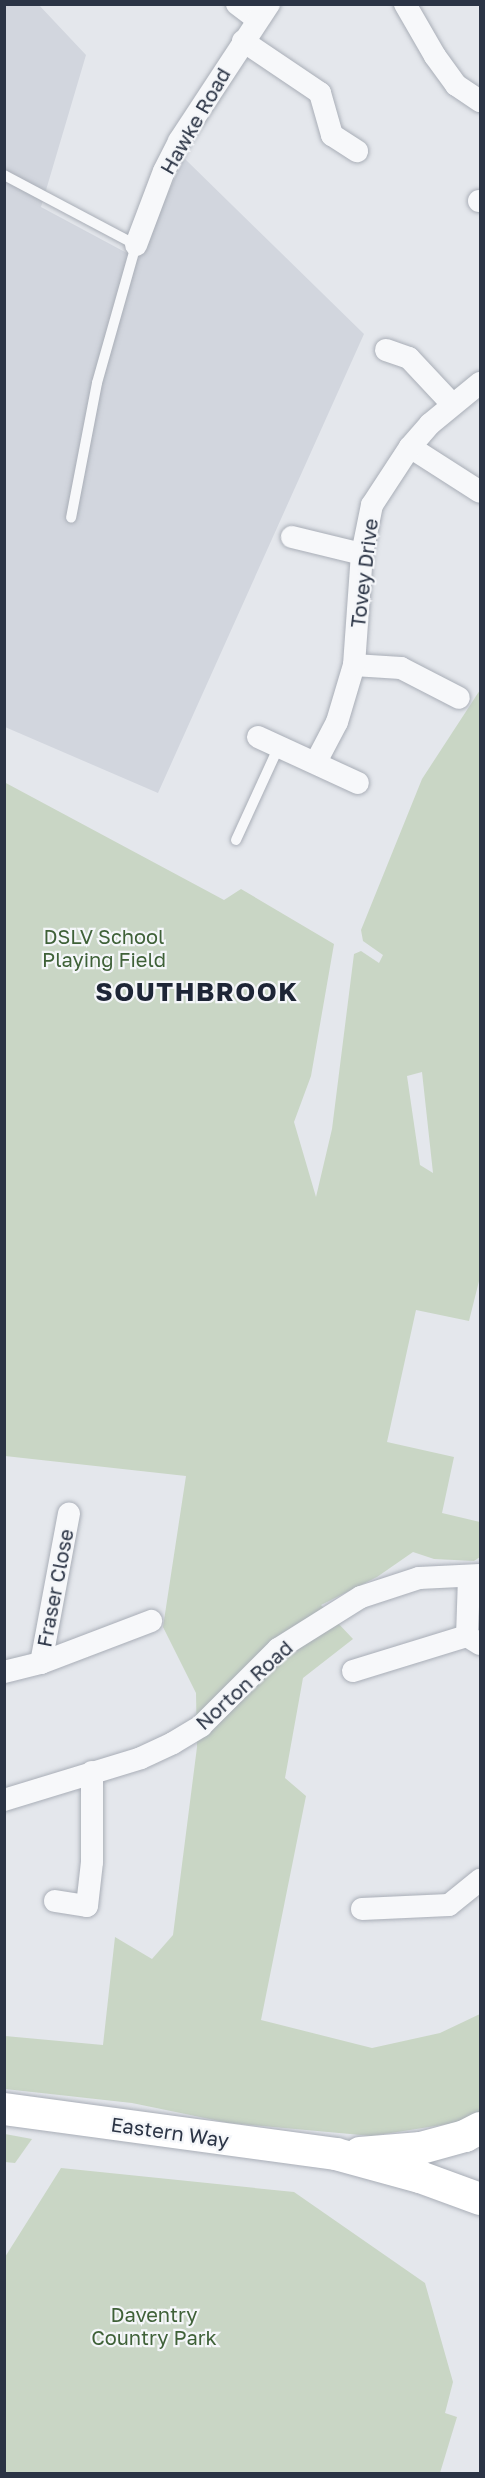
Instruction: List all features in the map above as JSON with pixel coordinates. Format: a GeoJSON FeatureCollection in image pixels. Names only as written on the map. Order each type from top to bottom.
{"type":"FeatureCollection","features":[{"type":"Feature","properties":{"kind":"main road","name":"Eastern Way"},"geometry":{"type":"LineString","coordinates":[[4,2109],[336,2154],[420,2177],[480,2199]]}},
{"type":"Feature","properties":{"kind":"main road","name":"Eastern Way"},"geometry":{"type":"LineString","coordinates":[[336,2154],[421,2148],[465,2136],[480,2128]]}},
{"type":"Feature","properties":{"kind":"street"},"geometry":{"type":"LineString","coordinates":[[237,4],[264,12]]}},
{"type":"Feature","properties":{"kind":"street"},"geometry":{"type":"LineString","coordinates":[[405,4],[435,56],[456,85],[480,101]]}},
{"type":"Feature","properties":{"kind":"street","name":"Hawke Road"},"geometry":{"type":"LineString","coordinates":[[136,245],[178,141],[264,12]]}},
{"type":"Feature","properties":{"kind":"street"},"geometry":{"type":"LineString","coordinates":[[243,41],[320,93],[332,135],[357,151]]}},
{"type":"Feature","properties":{"kind":"street"},"geometry":{"type":"LineString","coordinates":[[386,350],[409,358],[453,405]]}},
{"type":"Feature","properties":{"kind":"street","name":"Tovey Drive"},"geometry":{"type":"LineString","coordinates":[[316,762],[337,722],[354,665],[362,554],[372,505],[410,447],[453,405],[480,383]]}},
{"type":"Feature","properties":{"kind":"street"},"geometry":{"type":"LineString","coordinates":[[410,447],[480,492]]}},
{"type":"Feature","properties":{"kind":"street"},"geometry":{"type":"LineString","coordinates":[[292,537],[362,554]]}},
{"type":"Feature","properties":{"kind":"street"},"geometry":{"type":"LineString","coordinates":[[354,665],[401,668],[459,698]]}},
{"type":"Feature","properties":{"kind":"street"},"geometry":{"type":"LineString","coordinates":[[258,737],[358,783]]}},
{"type":"Feature","properties":{"kind":"street","name":"Fraser Close"},"geometry":{"type":"LineString","coordinates":[[41,1663],[69,1514]]}},
{"type":"Feature","properties":{"kind":"street"},"geometry":{"type":"LineString","coordinates":[[353,1671],[474,1640],[475,1576]]}},
{"type":"Feature","properties":{"kind":"street","name":"Norton Road"},"geometry":{"type":"LineString","coordinates":[[4,1800],[141,1758],[201,1726],[279,1649],[361,1597],[419,1578],[475,1576]]}},
{"type":"Feature","properties":{"kind":"street","name":"Fraser Close"},"geometry":{"type":"LineString","coordinates":[[4,1672],[41,1663],[151,1621]]}},
{"type":"Feature","properties":{"kind":"street"},"geometry":{"type":"LineString","coordinates":[[55,1901],[87,1906],[92,1862],[92,1772]]}},
{"type":"Feature","properties":{"kind":"street"},"geometry":{"type":"LineString","coordinates":[[362,1909],[449,1905],[480,1880]]}},
{"type":"Feature","properties":{"kind":"lane"},"geometry":{"type":"LineString","coordinates":[[4,175],[136,245],[97,383],[71,518]]}},
{"type":"Feature","properties":{"kind":"lane"},"geometry":{"type":"LineString","coordinates":[[236,840],[279,746]]}},
{"type":"Feature","properties":{"kind":"shaded area"},"geometry":{"type":"Polygon","coordinates":[[[38,4],[86,55],[41,207],[138,259],[184,158],[364,334],[158,793],[5,727],[4,5],[38,4]]]}},
{"type":"Feature","properties":{"kind":"green space","name":"DSLV School Playing Field"},"geometry":{"type":"Polygon","coordinates":[[[480,690],[480,1277],[469,1321],[416,1310],[387,1442],[454,1457],[442,1513],[480,1522],[480,1557],[474,1561],[434,1559],[413,1552],[377,1577],[321,1605],[353,1639],[303,1678],[285,1778],[306,1796],[261,2020],[372,2048],[440,2033],[480,2014],[480,2113],[473,2120],[372,2136],[229,2123],[132,2103],[5,2089],[5,2036],[103,2045],[115,1937],[152,1959],[173,1935],[197,1747],[196,1693],[163,1627],[186,1476],[5,1456],[4,782],[224,900],[241,889],[334,944],[311,1076],[294,1122],[316,1197],[332,1129],[354,954],[361,951],[379,963],[383,955],[363,941],[361,930],[422,779],[480,690]],[[422,1072],[407,1076],[420,1165],[433,1173],[422,1072]]]}},
{"type":"Feature","properties":{"kind":"green space"},"geometry":{"type":"Polygon","coordinates":[[[5,2134],[32,2139],[15,2163],[5,2162],[5,2134]]]}},
{"type":"Feature","properties":{"kind":"green space","name":"Daventry Country Park"},"geometry":{"type":"Polygon","coordinates":[[[61,2168],[294,2192],[425,2283],[453,2382],[445,2413],[457,2417],[440,2473],[5,2473],[5,2257],[61,2168]]]}},
{"type":"Feature","properties":{"kind":"district","name":"SOUTHBROOK"},"geometry":{"type":"Point","coordinates":[197,992]}}]}
